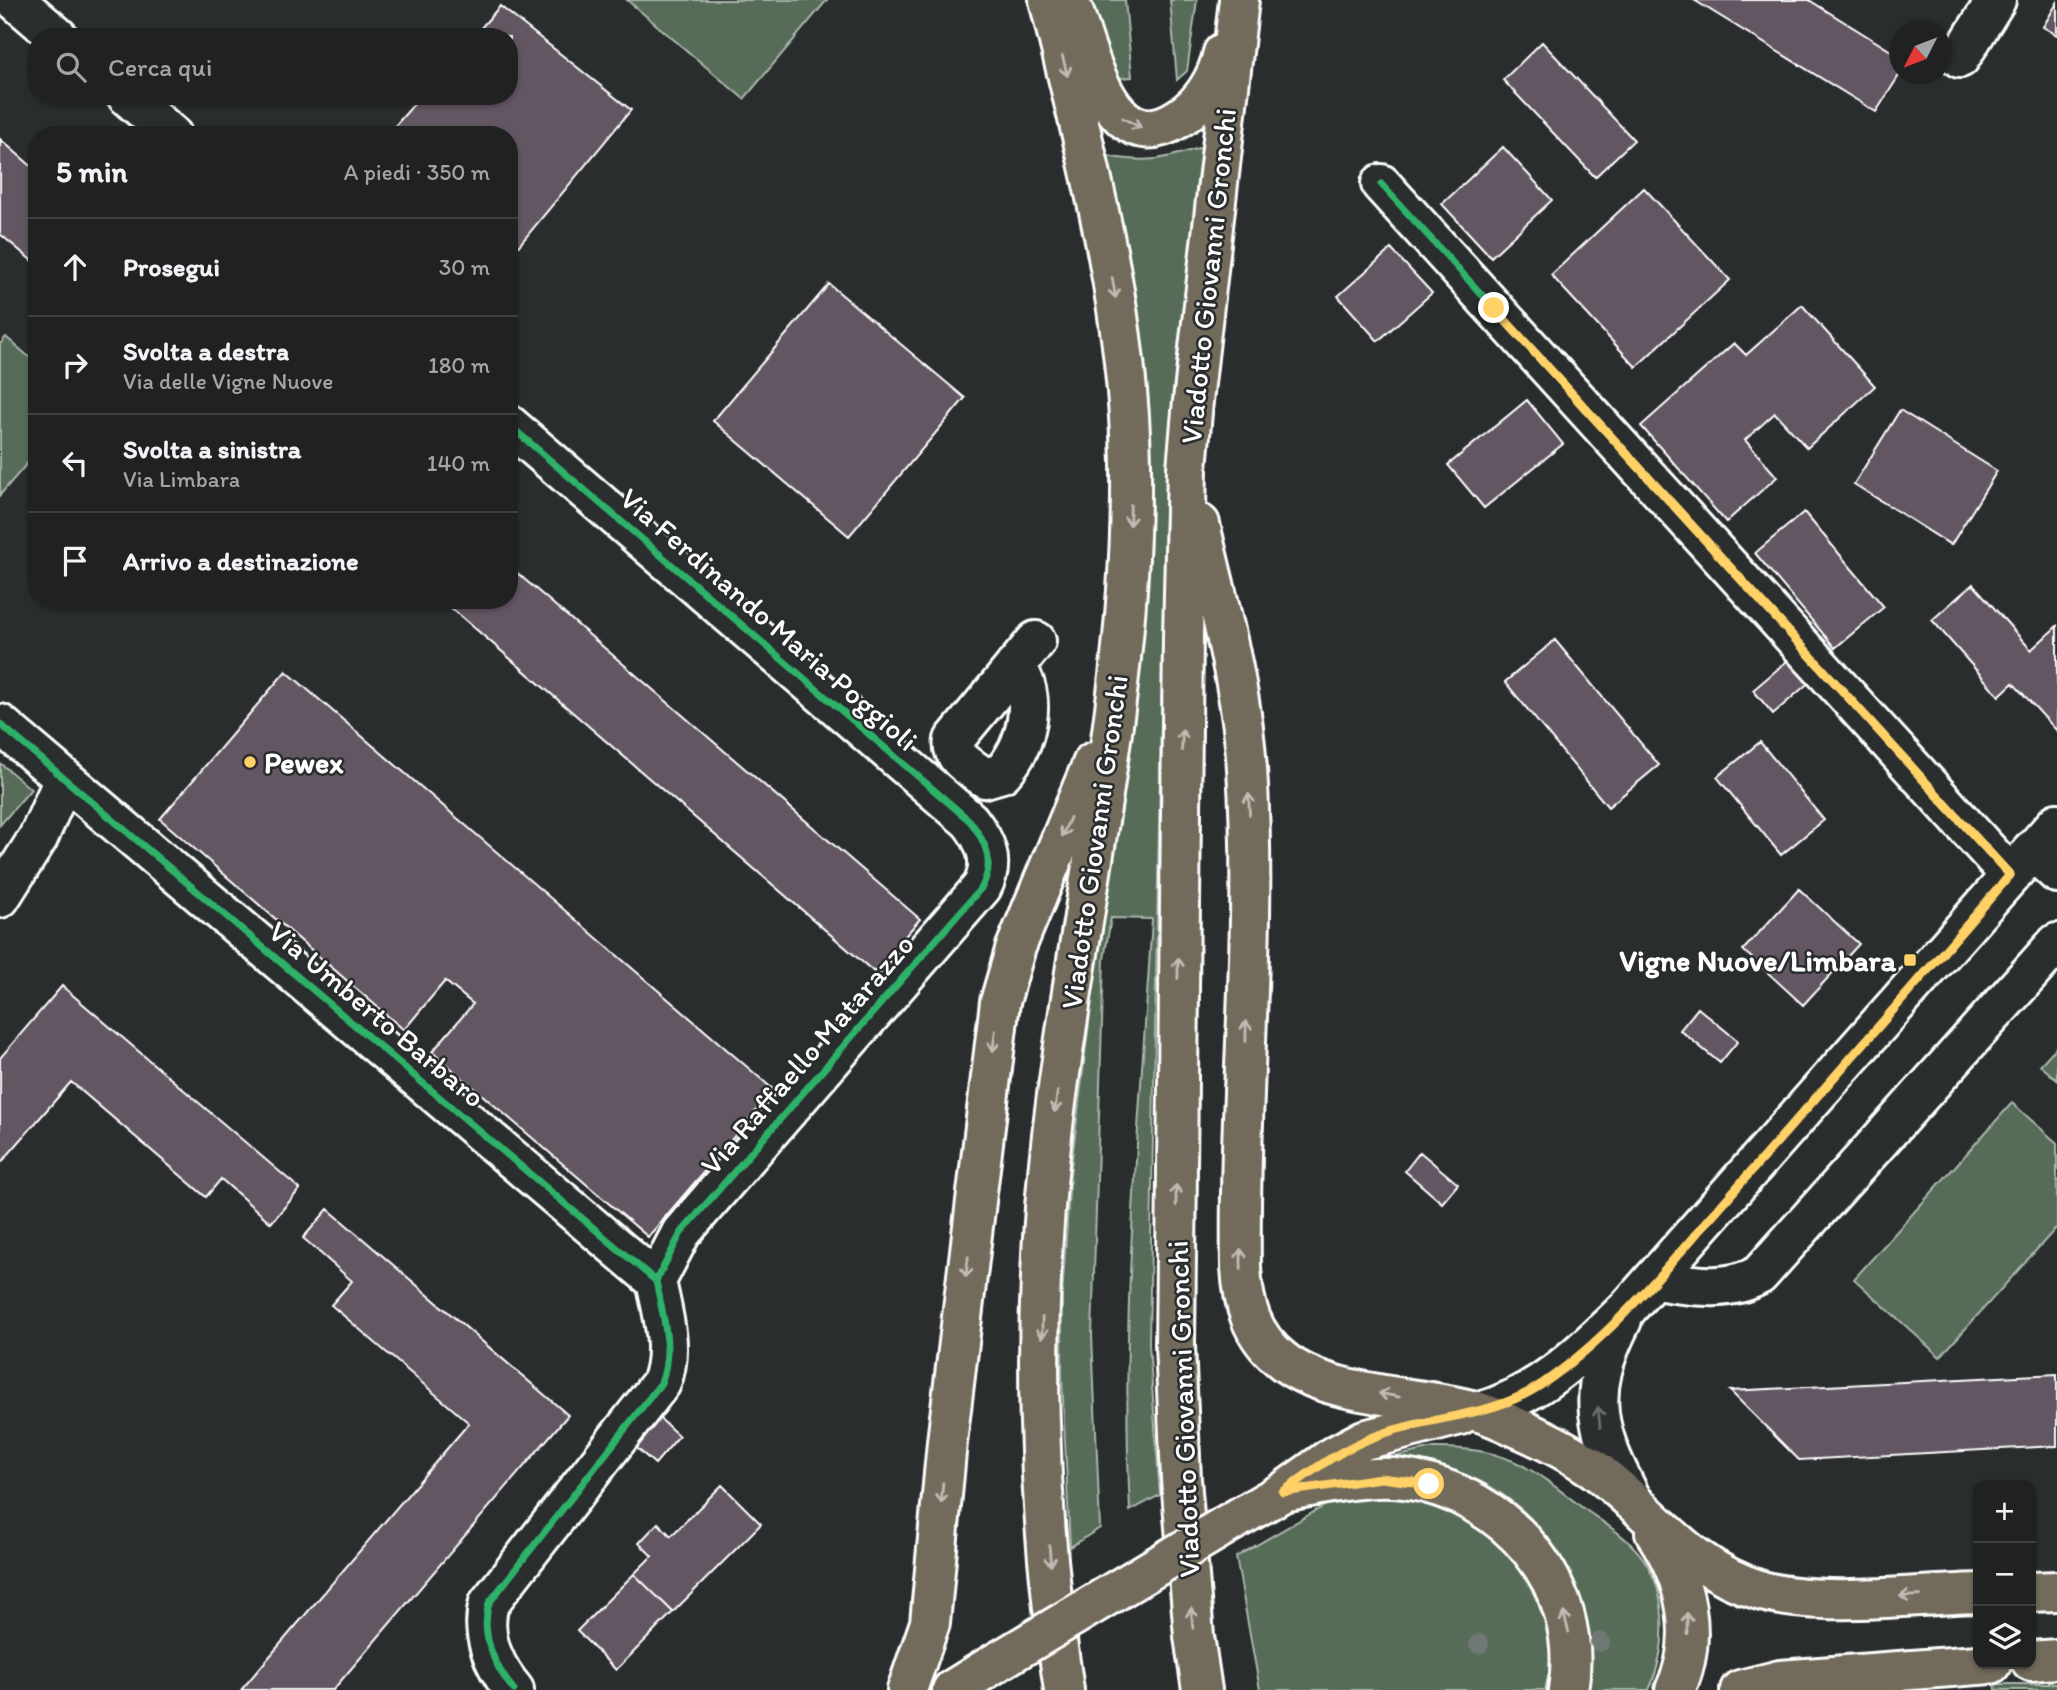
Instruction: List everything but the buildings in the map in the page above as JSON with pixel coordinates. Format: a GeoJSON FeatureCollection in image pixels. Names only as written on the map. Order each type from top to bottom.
{"type":"FeatureCollection","features":[{"type":"Feature","properties":{"kind":"main road","name":"Viadotto Giovanni Gronchi"},"geometry":{"type":"LineString","coordinates":[[1049,0],[1103,229],[1116,303],[1126,382],[1130,510],[1123,631],[1113,719],[1056,1100],[1044,1222],[1041,1390],[1043,1466],[1064,1690]]}},
{"type":"Feature","properties":{"kind":"main road"},"geometry":{"type":"LineString","coordinates":[[1069,0],[1107,101],[1130,123],[1150,130],[1164,128],[1184,116],[1208,91],[1221,64],[1233,0]]}},
{"type":"Feature","properties":{"kind":"main road","name":"Viadotto Giovanni Gronchi"},"geometry":{"type":"LineString","coordinates":[[1201,1688],[1181,1479],[1175,1345],[1187,468],[1239,0]]}},
{"type":"Feature","properties":{"kind":"main road"},"geometry":{"type":"LineString","coordinates":[[1187,468],[1239,698],[1247,768],[1250,842],[1241,1239],[1247,1313],[1262,1340],[1283,1361],[1315,1379],[1480,1412],[1556,1445],[1594,1469],[1691,1555],[1735,1581],[1788,1596],[1824,1598],[1973,1593]]}},
{"type":"Feature","properties":{"kind":"main road"},"geometry":{"type":"LineString","coordinates":[[907,1690],[922,1654],[930,1623],[950,1419],[1000,1002],[1016,947],[1113,719]]}},
{"type":"Feature","properties":{"kind":"main road"},"geometry":{"type":"LineString","coordinates":[[952,1690],[1283,1492],[1325,1462],[1364,1440],[1411,1426],[1480,1412]]}},
{"type":"Feature","properties":{"kind":"main road"},"geometry":{"type":"LineString","coordinates":[[1283,1492],[1342,1481],[1403,1479],[1463,1496],[1504,1521],[1527,1542],[1558,1594],[1571,1650],[1568,1690]]}},
{"type":"Feature","properties":{"kind":"main road"},"geometry":{"type":"LineString","coordinates":[[1633,1502],[1672,1563],[1685,1596],[1686,1651],[1675,1690]]}},
{"type":"Feature","properties":{"kind":"main road"},"geometry":{"type":"LineString","coordinates":[[2036,1592],[2057,1591]]}},
{"type":"Feature","properties":{"kind":"main road"},"geometry":{"type":"LineString","coordinates":[[2036,1661],[2057,1659]]}},
{"type":"Feature","properties":{"kind":"main road"},"geometry":{"type":"LineString","coordinates":[[1740,1690],[1791,1679],[1973,1665]]}},
{"type":"Feature","properties":{"kind":"street"},"geometry":{"type":"LineString","coordinates":[[15,0],[48,28]]}},
{"type":"Feature","properties":{"kind":"street"},"geometry":{"type":"LineString","coordinates":[[1960,58],[1996,0]]}},
{"type":"Feature","properties":{"kind":"street"},"geometry":{"type":"LineString","coordinates":[[137,105],[162,126]]}},
{"type":"Feature","properties":{"kind":"street"},"geometry":{"type":"LineString","coordinates":[[1381,184],[2039,855],[1627,1309],[1540,1386],[1511,1401],[1480,1412]]}},
{"type":"Feature","properties":{"kind":"street","name":"Via Ferdinando Maria Poggioli"},"geometry":{"type":"LineString","coordinates":[[518,433],[942,798],[977,830],[989,856]]}},
{"type":"Feature","properties":{"kind":"street"},"geometry":{"type":"LineString","coordinates":[[1026,654],[1025,679],[1028,693],[1021,744],[1010,764],[993,778],[985,778],[969,765],[957,756],[953,747],[954,740],[1026,654]]}},
{"type":"Feature","properties":{"kind":"street","name":"Via Umberto Barbaro"},"geometry":{"type":"LineString","coordinates":[[0,724],[656,1281]]}},
{"type":"Feature","properties":{"kind":"street"},"geometry":{"type":"LineString","coordinates":[[942,798],[969,765]]}},
{"type":"Feature","properties":{"kind":"street"},"geometry":{"type":"LineString","coordinates":[[0,898],[38,838],[64,779]]}},
{"type":"Feature","properties":{"kind":"street","name":"Via Raffaello Matarazzo"},"geometry":{"type":"LineString","coordinates":[[656,1281],[681,1233],[977,892],[985,880],[989,856]]}},
{"type":"Feature","properties":{"kind":"street"},"geometry":{"type":"LineString","coordinates":[[1655,1280],[1717,1286],[1748,1282],[1759,1275],[2057,943]]}},
{"type":"Feature","properties":{"kind":"street"},"geometry":{"type":"LineString","coordinates":[[514,1690],[502,1673],[487,1642],[485,1627],[489,1603],[654,1393],[665,1371],[667,1333],[656,1281]]}},
{"type":"Feature","properties":{"kind":"street"},"geometry":{"type":"LineString","coordinates":[[1627,1309],[1604,1364],[1598,1412],[1604,1444],[1633,1502]]}},
{"type":"Feature","properties":{"kind":"green space"},"geometry":{"type":"Polygon","coordinates":[[[627,0],[827,0],[744,99],[627,0]]]}},
{"type":"Feature","properties":{"kind":"green space"},"geometry":{"type":"Polygon","coordinates":[[[1092,0],[1125,0],[1132,77],[1120,78],[1111,72],[1092,0]]]}},
{"type":"Feature","properties":{"kind":"green space"},"geometry":{"type":"Polygon","coordinates":[[[1170,0],[1197,0],[1187,71],[1177,80],[1170,0]]]}},
{"type":"Feature","properties":{"kind":"green space"},"geometry":{"type":"Polygon","coordinates":[[[1202,147],[1176,367],[1165,515],[1149,1344],[1160,1495],[1130,1511],[1129,1289],[1152,919],[1111,918],[1104,959],[1092,1335],[1100,1528],[1070,1547],[1062,1379],[1062,1298],[1070,1175],[1097,959],[1122,808],[1142,652],[1148,546],[1147,401],[1108,156],[1134,160],[1156,159],[1202,147]]]}},
{"type":"Feature","properties":{"kind":"green space"},"geometry":{"type":"Polygon","coordinates":[[[6,337],[28,356],[28,462],[0,495],[0,344],[6,337]]]}},
{"type":"Feature","properties":{"kind":"green space"},"geometry":{"type":"Polygon","coordinates":[[[0,763],[31,789],[0,825],[0,763]]]}},
{"type":"Feature","properties":{"kind":"green space"},"geometry":{"type":"Polygon","coordinates":[[[2057,1046],[2057,1080],[2040,1065],[2057,1046]]]}},
{"type":"Feature","properties":{"kind":"green space"},"geometry":{"type":"Polygon","coordinates":[[[2012,1103],[2057,1143],[2057,1227],[1940,1357],[1854,1279],[2012,1103]]]}},
{"type":"Feature","properties":{"kind":"green space"},"geometry":{"type":"Polygon","coordinates":[[[1433,1448],[1479,1451],[1514,1462],[1546,1480],[1632,1545],[1648,1566],[1660,1600],[1660,1656],[1649,1690],[1587,1690],[1591,1658],[1588,1625],[1579,1594],[1564,1563],[1545,1535],[1523,1511],[1497,1491],[1468,1476],[1449,1470],[1389,1458],[1433,1448]]]}},
{"type":"Feature","properties":{"kind":"green space"},"geometry":{"type":"Polygon","coordinates":[[[1350,1491],[1446,1502],[1509,1548],[1547,1609],[1553,1655],[1545,1690],[1260,1690],[1236,1557],[1350,1491]]]}},
{"type":"Feature","properties":{"kind":"green space"},"geometry":{"type":"Polygon","coordinates":[[[1995,1684],[2057,1684],[2057,1690],[1996,1690],[1995,1684]]]}},
{"type":"Feature","properties":{"kind":"cycle path"},"geometry":{"type":"LineString","coordinates":[[1381,184],[2010,875]]}},
{"type":"Feature","properties":{"kind":"cycle path"},"geometry":{"type":"LineString","coordinates":[[518,433],[970,821],[987,852],[988,869],[982,887],[681,1233],[656,1281]]}},
{"type":"Feature","properties":{"kind":"cycle path"},"geometry":{"type":"LineString","coordinates":[[0,724],[656,1281],[667,1345],[661,1383],[489,1603],[486,1627],[491,1650],[500,1671],[514,1690]]}},
{"type":"Feature","properties":{"kind":"place","name":"Pewex"},"geometry":{"type":"Point","coordinates":[250,762]}},
{"type":"Feature","properties":{"kind":"place","name":"Vigne Nuove/Limbara"},"geometry":{"type":"Point","coordinates":[1910,960]}},
{"type":"Feature","properties":{"kind":"route"},"geometry":{"type":"LineString","coordinates":[[1429,1484],[1381,1478],[1342,1481],[1283,1492],[1332,1457],[1364,1440],[1411,1426],[1496,1407],[1526,1394],[1560,1371],[1655,1280],[2010,875],[1494,308]]}}]}
